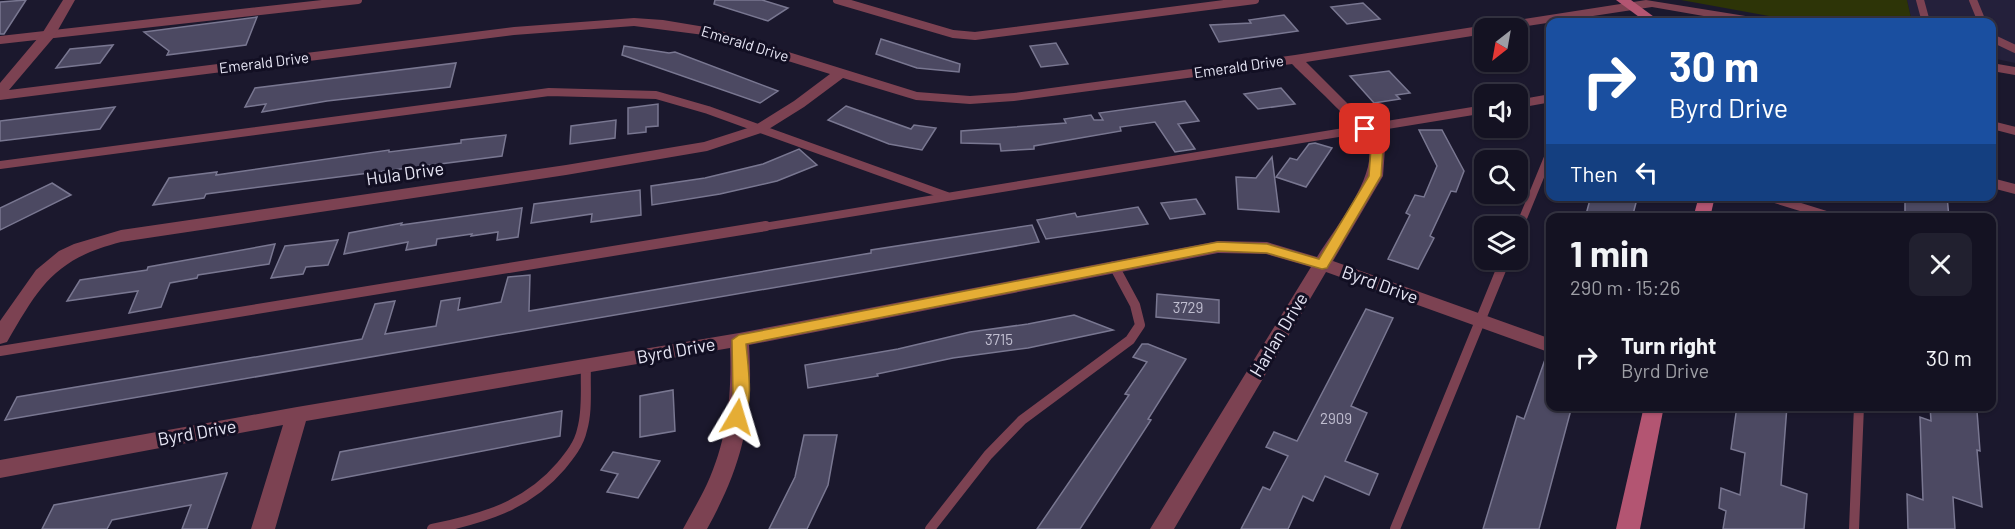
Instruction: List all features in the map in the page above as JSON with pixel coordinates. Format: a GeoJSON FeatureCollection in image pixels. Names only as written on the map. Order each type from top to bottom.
{"type":"FeatureCollection","features":[{"type":"Feature","properties":{"kind":"street"},"geometry":{"type":"LineString","coordinates":[[0,94],[49,34],[69,0]]}},
{"type":"Feature","properties":{"kind":"street"},"geometry":{"type":"LineString","coordinates":[[1627,3],[1648,18]]}},
{"type":"Feature","properties":{"kind":"street"},"geometry":{"type":"LineString","coordinates":[[1528,21],[1627,3],[1652,3],[1736,18]]}},
{"type":"Feature","properties":{"kind":"street","name":"Emerald Drive"},"geometry":{"type":"LineString","coordinates":[[0,94],[514,31],[634,22],[706,31],[916,96],[970,100],[1014,97],[1295,60],[1474,32]]}},
{"type":"Feature","properties":{"kind":"street","name":"Harlan Drive"},"geometry":{"type":"LineString","coordinates":[[1162,529],[1375,176],[1377,148],[1365,129],[1295,60]]}},
{"type":"Feature","properties":{"kind":"street"},"geometry":{"type":"LineString","coordinates":[[1996,68],[2015,71]]}},
{"type":"Feature","properties":{"kind":"street","name":"Hula Drive"},"geometry":{"type":"LineString","coordinates":[[0,337],[33,282],[59,258],[81,247],[121,236],[566,170],[707,146],[759,129],[840,74]]}},
{"type":"Feature","properties":{"kind":"street"},"geometry":{"type":"LineString","coordinates":[[1996,184],[2015,189]]}},
{"type":"Feature","properties":{"kind":"street","name":"Byrd Drive"},"geometry":{"type":"LineString","coordinates":[[0,469],[297,415],[739,340],[1218,247],[1267,248],[1322,264],[1546,344]]}},
{"type":"Feature","properties":{"kind":"street"},"geometry":{"type":"LineString","coordinates":[[695,529],[728,461],[741,396],[739,340]]}},
{"type":"Feature","properties":{"kind":"street"},"geometry":{"type":"LineString","coordinates":[[1628,529],[1653,411]]}},
{"type":"Feature","properties":{"kind":"street"},"geometry":{"type":"LineString","coordinates":[[263,529],[297,415]]}},
{"type":"Feature","properties":{"kind":"lane"},"geometry":{"type":"LineString","coordinates":[[0,40],[358,0]]}},
{"type":"Feature","properties":{"kind":"lane"},"geometry":{"type":"LineString","coordinates":[[837,0],[953,34],[975,36],[1255,0]]}},
{"type":"Feature","properties":{"kind":"lane"},"geometry":{"type":"LineString","coordinates":[[1920,0],[1925,18]]}},
{"type":"Feature","properties":{"kind":"lane"},"geometry":{"type":"LineString","coordinates":[[1973,0],[1980,18]]}},
{"type":"Feature","properties":{"kind":"lane"},"geometry":{"type":"LineString","coordinates":[[1996,40],[2015,49]]}},
{"type":"Feature","properties":{"kind":"lane"},"geometry":{"type":"LineString","coordinates":[[0,165],[549,92],[656,95],[949,197]]}},
{"type":"Feature","properties":{"kind":"lane"},"geometry":{"type":"LineString","coordinates":[[1528,102],[1546,99]]}},
{"type":"Feature","properties":{"kind":"lane"},"geometry":{"type":"LineString","coordinates":[[0,351],[1474,111]]}},
{"type":"Feature","properties":{"kind":"lane"},"geometry":{"type":"LineString","coordinates":[[1996,126],[2015,131]]}},
{"type":"Feature","properties":{"kind":"lane"},"geometry":{"type":"LineString","coordinates":[[1524,216],[1546,162]]}},
{"type":"Feature","properties":{"kind":"lane"},"geometry":{"type":"LineString","coordinates":[[1781,201],[1820,213]]}},
{"type":"Feature","properties":{"kind":"lane"},"geometry":{"type":"LineString","coordinates":[[930,529],[988,455],[1022,420],[1130,340],[1140,326],[1135,305],[1114,266]]}},
{"type":"Feature","properties":{"kind":"lane"},"geometry":{"type":"LineString","coordinates":[[1395,529],[1501,270]]}},
{"type":"Feature","properties":{"kind":"lane"},"geometry":{"type":"LineString","coordinates":[[432,529],[475,520],[505,509],[542,484],[570,458],[582,433],[586,366]]}},
{"type":"Feature","properties":{"kind":"lane"},"geometry":{"type":"LineString","coordinates":[[1854,529],[1859,411]]}},
{"type":"Feature","properties":{"kind":"shaded area"},"geometry":{"type":"Polygon","coordinates":[[[1907,0],[2015,0],[2015,63],[1996,59],[1996,18],[1911,18],[1907,0]]]}},
{"type":"Feature","properties":{"kind":"green space"},"geometry":{"type":"Polygon","coordinates":[[[1681,0],[1907,0],[1911,18],[1780,18],[1681,0]]]}},
{"type":"Feature","properties":{"kind":"building"},"geometry":{"type":"Polygon","coordinates":[[[26,0],[4,34],[0,34],[0,2],[26,0]]]}},
{"type":"Feature","properties":{"kind":"building"},"geometry":{"type":"Polygon","coordinates":[[[715,0],[762,0],[788,8],[768,21],[714,4],[715,0]]]}},
{"type":"Feature","properties":{"kind":"building"},"geometry":{"type":"Polygon","coordinates":[[[1363,3],[1380,19],[1347,24],[1331,7],[1363,3]]]}},
{"type":"Feature","properties":{"kind":"building"},"geometry":{"type":"Polygon","coordinates":[[[1284,15],[1298,31],[1219,42],[1210,25],[1251,23],[1249,20],[1284,15]]]}},
{"type":"Feature","properties":{"kind":"building"},"geometry":{"type":"Polygon","coordinates":[[[257,17],[246,45],[167,55],[169,51],[144,32],[257,17]]]}},
{"type":"Feature","properties":{"kind":"building"},"geometry":{"type":"Polygon","coordinates":[[[881,39],[960,64],[959,72],[917,68],[876,54],[881,39]]]}},
{"type":"Feature","properties":{"kind":"building"},"geometry":{"type":"Polygon","coordinates":[[[1056,43],[1068,64],[1041,67],[1030,46],[1056,43]]]}},
{"type":"Feature","properties":{"kind":"building"},"geometry":{"type":"Polygon","coordinates":[[[113,45],[100,63],[56,68],[70,49],[113,45]]]}},
{"type":"Feature","properties":{"kind":"building"},"geometry":{"type":"Polygon","coordinates":[[[624,46],[675,52],[778,91],[760,103],[622,55],[624,46]]]}},
{"type":"Feature","properties":{"kind":"building"},"geometry":{"type":"Polygon","coordinates":[[[456,63],[450,87],[327,101],[262,112],[266,104],[245,107],[255,88],[456,63]]]}},
{"type":"Feature","properties":{"kind":"building"},"geometry":{"type":"Polygon","coordinates":[[[1389,71],[1410,93],[1396,95],[1400,99],[1374,103],[1350,76],[1389,71]]]}},
{"type":"Feature","properties":{"kind":"building"},"geometry":{"type":"Polygon","coordinates":[[[1281,88],[1295,104],[1258,109],[1244,94],[1281,88]]]}},
{"type":"Feature","properties":{"kind":"building"},"geometry":{"type":"Polygon","coordinates":[[[1185,101],[1199,121],[1178,124],[1195,149],[1175,152],[1155,122],[1120,127],[1121,131],[1034,146],[1034,149],[1001,151],[1000,144],[961,143],[961,131],[1066,123],[1064,119],[1091,115],[1094,120],[1103,120],[1099,113],[1185,101]]]}},
{"type":"Feature","properties":{"kind":"building"},"geometry":{"type":"Polygon","coordinates":[[[658,104],[658,126],[646,127],[646,132],[628,134],[628,108],[658,104]]]}},
{"type":"Feature","properties":{"kind":"building"},"geometry":{"type":"Polygon","coordinates":[[[846,106],[911,129],[914,125],[936,128],[922,150],[889,144],[828,120],[846,106]]]}},
{"type":"Feature","properties":{"kind":"building"},"geometry":{"type":"Polygon","coordinates":[[[115,107],[100,129],[0,141],[0,121],[115,107]]]}},
{"type":"Feature","properties":{"kind":"building"},"geometry":{"type":"Polygon","coordinates":[[[616,120],[615,138],[570,144],[571,126],[616,120]]]}},
{"type":"Feature","properties":{"kind":"building"},"geometry":{"type":"Polygon","coordinates":[[[1419,130],[1442,130],[1464,171],[1456,192],[1451,191],[1430,236],[1434,238],[1418,269],[1388,259],[1410,215],[1406,213],[1415,195],[1424,197],[1437,166],[1419,130]]]}},
{"type":"Feature","properties":{"kind":"building"},"geometry":{"type":"Polygon","coordinates":[[[506,135],[502,156],[206,194],[204,198],[153,205],[169,178],[217,172],[216,175],[506,135]]]}},
{"type":"Feature","properties":{"kind":"building"},"geometry":{"type":"Polygon","coordinates":[[[1315,143],[1332,148],[1306,187],[1276,177],[1290,158],[1297,160],[1309,144],[1315,143]]]}},
{"type":"Feature","properties":{"kind":"building"},"geometry":{"type":"Polygon","coordinates":[[[799,149],[817,165],[777,181],[720,194],[652,205],[651,186],[705,178],[763,164],[799,149]]]}},
{"type":"Feature","properties":{"kind":"building"},"geometry":{"type":"Polygon","coordinates":[[[1272,157],[1279,212],[1238,209],[1236,177],[1256,178],[1272,157]]]}},
{"type":"Feature","properties":{"kind":"building"},"geometry":{"type":"Polygon","coordinates":[[[52,183],[71,195],[0,230],[0,208],[52,183]]]}},
{"type":"Feature","properties":{"kind":"building"},"geometry":{"type":"Polygon","coordinates":[[[640,190],[641,215],[591,222],[592,214],[531,223],[534,204],[640,190]]]}},
{"type":"Feature","properties":{"kind":"building"},"geometry":{"type":"Polygon","coordinates":[[[1196,199],[1205,214],[1170,219],[1161,203],[1196,199]]]}},
{"type":"Feature","properties":{"kind":"building"},"geometry":{"type":"Polygon","coordinates":[[[1590,201],[1636,201],[1633,213],[1586,213],[1590,201]]]}},
{"type":"Feature","properties":{"kind":"building"},"geometry":{"type":"Polygon","coordinates":[[[1905,201],[1947,201],[1949,213],[1905,212],[1905,201]]]}},
{"type":"Feature","properties":{"kind":"building"},"geometry":{"type":"Polygon","coordinates":[[[1138,207],[1148,224],[1046,239],[1037,220],[1075,213],[1077,217],[1138,207]]]}},
{"type":"Feature","properties":{"kind":"building"},"geometry":{"type":"Polygon","coordinates":[[[522,208],[518,237],[497,240],[498,232],[471,236],[472,234],[437,239],[436,245],[406,250],[408,242],[344,254],[349,233],[402,223],[401,225],[522,208]]]}},
{"type":"Feature","properties":{"kind":"building"},"geometry":{"type":"Polygon","coordinates":[[[1032,225],[1039,242],[5,420],[17,397],[362,339],[375,304],[395,301],[385,334],[436,326],[441,301],[460,298],[458,310],[501,302],[508,277],[530,275],[529,311],[871,253],[871,250],[1032,225]]]}},
{"type":"Feature","properties":{"kind":"building"},"geometry":{"type":"Polygon","coordinates":[[[338,240],[328,265],[306,267],[303,274],[271,278],[285,246],[338,240]]]}},
{"type":"Feature","properties":{"kind":"building"},"geometry":{"type":"Polygon","coordinates":[[[275,244],[269,264],[198,275],[197,278],[170,283],[161,307],[129,313],[138,291],[67,301],[80,280],[147,270],[148,267],[275,244]]]}},
{"type":"Feature","properties":{"kind":"building"},"geometry":{"type":"Polygon","coordinates":[[[1157,294],[1219,300],[1219,323],[1156,317],[1157,294]]]}},
{"type":"Feature","properties":{"kind":"building"},"geometry":{"type":"Polygon","coordinates":[[[1366,309],[1393,318],[1351,406],[1367,413],[1345,461],[1378,474],[1369,495],[1325,476],[1313,501],[1303,496],[1288,529],[1241,529],[1263,487],[1270,490],[1288,456],[1266,447],[1274,432],[1297,441],[1366,309]]]}},
{"type":"Feature","properties":{"kind":"building"},"geometry":{"type":"Polygon","coordinates":[[[1074,315],[1113,330],[1028,348],[953,358],[877,374],[878,376],[808,388],[805,365],[898,349],[970,332],[1074,315]]]}},
{"type":"Feature","properties":{"kind":"building"},"geometry":{"type":"Polygon","coordinates":[[[1142,344],[1148,344],[1186,359],[1148,419],[1151,420],[1080,529],[1037,529],[1129,395],[1125,394],[1147,362],[1133,357],[1142,344]]]}},
{"type":"Feature","properties":{"kind":"building"},"geometry":{"type":"Polygon","coordinates":[[[1546,357],[1546,411],[1571,411],[1539,529],[1483,529],[1517,416],[1524,419],[1546,357]]]}},
{"type":"Feature","properties":{"kind":"building"},"geometry":{"type":"Polygon","coordinates":[[[673,390],[675,431],[640,437],[640,396],[673,390]]]}},
{"type":"Feature","properties":{"kind":"building"},"geometry":{"type":"Polygon","coordinates":[[[562,411],[560,436],[332,480],[340,452],[562,411]]]}},
{"type":"Feature","properties":{"kind":"building"},"geometry":{"type":"Polygon","coordinates":[[[1736,411],[1787,411],[1781,485],[1807,494],[1804,529],[1723,529],[1726,511],[1719,508],[1721,488],[1740,495],[1745,453],[1731,449],[1736,411]]]}},
{"type":"Feature","properties":{"kind":"building"},"geometry":{"type":"Polygon","coordinates":[[[1930,411],[1977,411],[1980,451],[1977,450],[1982,507],[1953,497],[1955,529],[1908,529],[1907,494],[1923,500],[1920,417],[1931,421],[1930,411]]]}},
{"type":"Feature","properties":{"kind":"building"},"geometry":{"type":"Polygon","coordinates":[[[804,435],[837,435],[828,485],[807,529],[769,529],[795,477],[804,435]]]}},
{"type":"Feature","properties":{"kind":"building"},"geometry":{"type":"Polygon","coordinates":[[[613,452],[660,461],[638,498],[607,492],[618,474],[601,470],[613,452]]]}},
{"type":"Feature","properties":{"kind":"building"},"geometry":{"type":"Polygon","coordinates":[[[227,473],[207,529],[182,529],[191,505],[112,520],[107,529],[42,529],[54,505],[227,473]]]}},
{"type":"Feature","properties":{"kind":"route"},"geometry":{"type":"LineString","coordinates":[[737,417],[741,396],[739,340],[1218,247],[1267,248],[1322,264],[1375,176],[1377,148],[1365,129]]}}]}
